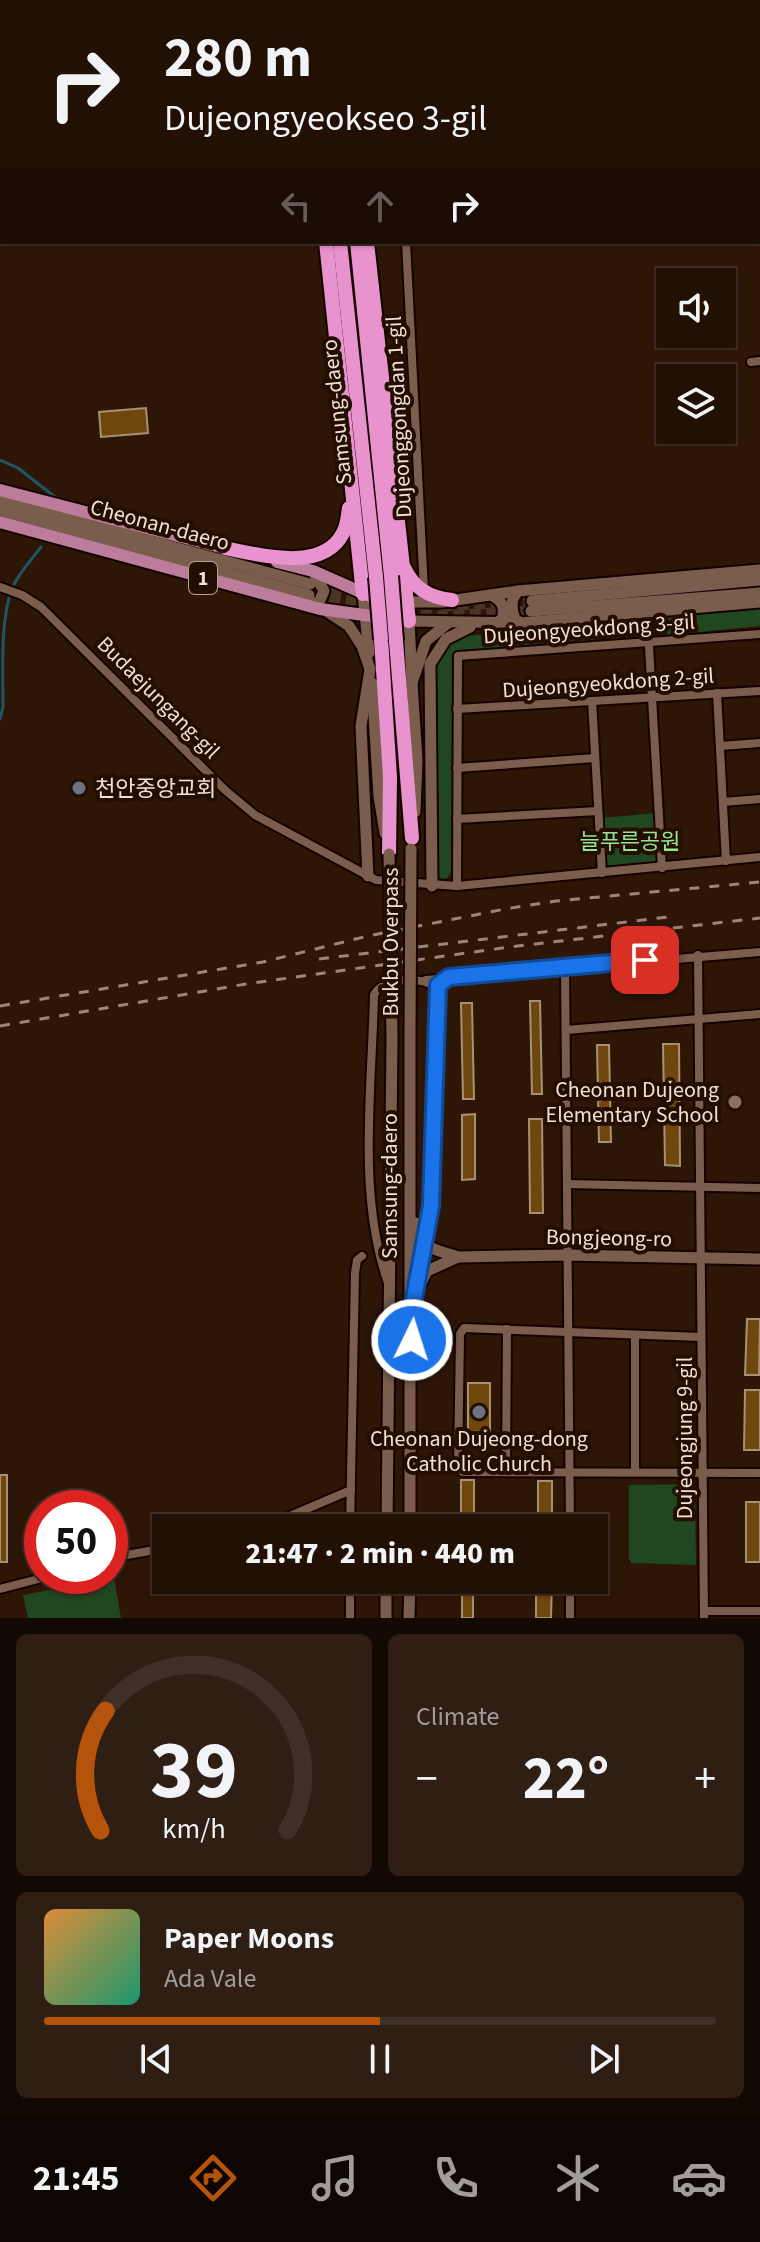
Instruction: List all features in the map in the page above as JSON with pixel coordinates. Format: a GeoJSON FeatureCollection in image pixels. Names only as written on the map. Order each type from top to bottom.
{"type":"FeatureCollection","features":[{"type":"Feature","properties":{"kind":"highway","name":"1"},"geometry":{"type":"LineString","coordinates":[[225,548],[293,558],[329,549],[344,533],[352,492],[326,244]]}},
{"type":"Feature","properties":{"kind":"highway","name":"Samsung-daero"},"geometry":{"type":"LineString","coordinates":[[340,244],[384,576]]}},
{"type":"Feature","properties":{"kind":"highway","name":"Samsung-daero"},"geometry":{"type":"LineString","coordinates":[[357,244],[384,576]]}},
{"type":"Feature","properties":{"kind":"highway"},"geometry":{"type":"LineString","coordinates":[[367,244],[409,621]]}},
{"type":"Feature","properties":{"kind":"highway"},"geometry":{"type":"LineString","coordinates":[[352,492],[363,594]]}},
{"type":"Feature","properties":{"kind":"highway"},"geometry":{"type":"LineString","coordinates":[[402,562],[409,577],[424,591],[440,599],[452,600]]}},
{"type":"Feature","properties":{"kind":"highway"},"geometry":{"type":"LineString","coordinates":[[384,576],[412,843]]}},
{"type":"Feature","properties":{"kind":"highway"},"geometry":{"type":"LineString","coordinates":[[389,640],[389,854]]}},
{"type":"Feature","properties":{"kind":"main road","name":"1"},"geometry":{"type":"LineString","coordinates":[[0,490],[225,548]]}},
{"type":"Feature","properties":{"kind":"main road","name":"Cheonan-daero"},"geometry":{"type":"LineString","coordinates":[[0,500],[312,593]]}},
{"type":"Feature","properties":{"kind":"main road","name":"Cheonan-daero"},"geometry":{"type":"LineString","coordinates":[[0,510],[312,593]]}},
{"type":"Feature","properties":{"kind":"main road","name":"1"},"geometry":{"type":"LineString","coordinates":[[0,522],[312,593],[365,616]]}},
{"type":"Feature","properties":{"kind":"main road"},"geometry":{"type":"LineString","coordinates":[[225,548],[312,593],[349,626],[362,646],[370,669]]}},
{"type":"Feature","properties":{"kind":"main road"},"geometry":{"type":"LineString","coordinates":[[312,593],[363,594],[406,602],[452,600],[518,591],[760,570]]}},
{"type":"Feature","properties":{"kind":"main road"},"geometry":{"type":"LineString","coordinates":[[760,580],[532,606],[760,593]]}},
{"type":"Feature","properties":{"kind":"main road"},"geometry":{"type":"LineString","coordinates":[[518,591],[513,597],[512,609],[515,619],[521,623]]}},
{"type":"Feature","properties":{"kind":"main road"},"geometry":{"type":"LineString","coordinates":[[363,594],[370,669],[361,726],[372,878]]}},
{"type":"Feature","properties":{"kind":"main road"},"geometry":{"type":"LineString","coordinates":[[490,594],[501,601],[503,607],[502,619],[496,623]]}},
{"type":"Feature","properties":{"kind":"main road"},"geometry":{"type":"LineString","coordinates":[[365,616],[448,623],[521,623],[760,602]]}},
{"type":"Feature","properties":{"kind":"main road","name":"Bukbu Overpass"},"geometry":{"type":"LineString","coordinates":[[409,621],[417,760],[412,843],[410,1036]]}},
{"type":"Feature","properties":{"kind":"main road"},"geometry":{"type":"LineString","coordinates":[[412,683],[426,641],[448,623]]}},
{"type":"Feature","properties":{"kind":"main road"},"geometry":{"type":"LineString","coordinates":[[432,886],[430,664],[446,639],[465,628],[482,624]]}},
{"type":"Feature","properties":{"kind":"main road","name":"Bukbu Overpass"},"geometry":{"type":"LineString","coordinates":[[370,669],[380,808],[389,854],[392,1037]]}},
{"type":"Feature","properties":{"kind":"main road","name":"Samsung-daero"},"geometry":{"type":"LineString","coordinates":[[410,1036],[410,1514]]}},
{"type":"Feature","properties":{"kind":"main road","name":"Samsung-daero"},"geometry":{"type":"LineString","coordinates":[[387,1514],[392,1037]]}},
{"type":"Feature","properties":{"kind":"main road"},"geometry":{"type":"LineString","coordinates":[[411,1207],[424,1243],[458,1257]]}},
{"type":"Feature","properties":{"kind":"main road","name":"Bongjeong-ro"},"geometry":{"type":"LineString","coordinates":[[458,1257],[568,1255],[760,1259]]}},
{"type":"Feature","properties":{"kind":"main road"},"geometry":{"type":"LineString","coordinates":[[412,1309],[419,1282],[427,1271],[458,1257]]}},
{"type":"Feature","properties":{"kind":"main road"},"geometry":{"type":"LineString","coordinates":[[386,1594],[386,1618]]}},
{"type":"Feature","properties":{"kind":"main road"},"geometry":{"type":"LineString","coordinates":[[409,1618],[410,1594]]}},
{"type":"Feature","properties":{"kind":"street","name":"Dujeonggongdan 1-gil"},"geometry":{"type":"LineString","coordinates":[[406,244],[424,591]]}},
{"type":"Feature","properties":{"kind":"street","name":"Budaejungang-gil"},"geometry":{"type":"LineString","coordinates":[[0,587],[15,591],[41,607],[225,790],[255,815],[372,878]]}},
{"type":"Feature","properties":{"kind":"street"},"geometry":{"type":"LineString","coordinates":[[647,613],[662,868]]}},
{"type":"Feature","properties":{"kind":"street","name":"Dujeongyeokdong 3-gil"},"geometry":{"type":"LineString","coordinates":[[457,886],[458,656],[760,634]]}},
{"type":"Feature","properties":{"kind":"street","name":"Dujeongyeokdong 2-gil"},"geometry":{"type":"LineString","coordinates":[[457,709],[760,691]]}},
{"type":"Feature","properties":{"kind":"street"},"geometry":{"type":"LineString","coordinates":[[717,693],[726,861]]}},
{"type":"Feature","properties":{"kind":"street"},"geometry":{"type":"LineString","coordinates":[[592,701],[602,873]]}},
{"type":"Feature","properties":{"kind":"street"},"geometry":{"type":"LineString","coordinates":[[720,746],[760,743]]}},
{"type":"Feature","properties":{"kind":"street"},"geometry":{"type":"LineString","coordinates":[[457,768],[595,758]]}},
{"type":"Feature","properties":{"kind":"street"},"geometry":{"type":"LineString","coordinates":[[723,802],[760,799]]}},
{"type":"Feature","properties":{"kind":"street"},"geometry":{"type":"LineString","coordinates":[[457,819],[598,811]]}},
{"type":"Feature","properties":{"kind":"street"},"geometry":{"type":"LineString","coordinates":[[372,878],[457,886],[760,857]]}},
{"type":"Feature","properties":{"kind":"street"},"geometry":{"type":"LineString","coordinates":[[390,1289],[376,1248],[370,1197],[374,995],[377,988],[383,984],[449,977],[760,952]]}},
{"type":"Feature","properties":{"kind":"street","name":"Dujeongjung 9-gil"},"geometry":{"type":"LineString","coordinates":[[698,955],[704,1614]]}},
{"type":"Feature","properties":{"kind":"street"},"geometry":{"type":"LineString","coordinates":[[565,967],[570,1514]]}},
{"type":"Feature","properties":{"kind":"street"},"geometry":{"type":"LineString","coordinates":[[419,1282],[431,1206],[436,996],[438,985],[449,977]]}},
{"type":"Feature","properties":{"kind":"street"},"geometry":{"type":"LineString","coordinates":[[423,980],[434,987],[436,996]]}},
{"type":"Feature","properties":{"kind":"street"},"geometry":{"type":"LineString","coordinates":[[566,1030],[760,1014]]}},
{"type":"Feature","properties":{"kind":"street"},"geometry":{"type":"LineString","coordinates":[[567,1184],[760,1188]]}},
{"type":"Feature","properties":{"kind":"street"},"geometry":{"type":"LineString","coordinates":[[350,1514],[355,1273],[357,1260],[362,1256]]}},
{"type":"Feature","properties":{"kind":"street"},"geometry":{"type":"LineString","coordinates":[[701,1337],[464,1328],[460,1334],[458,1469],[463,1472],[760,1473]]}},
{"type":"Feature","properties":{"kind":"street"},"geometry":{"type":"LineString","coordinates":[[506,1472],[507,1329]]}},
{"type":"Feature","properties":{"kind":"street"},"geometry":{"type":"LineString","coordinates":[[635,1335],[635,1472]]}},
{"type":"Feature","properties":{"kind":"street"},"geometry":{"type":"LineString","coordinates":[[295,1514],[351,1490]]}},
{"type":"Feature","properties":{"kind":"street"},"geometry":{"type":"LineString","coordinates":[[128,1555],[152,1550]]}},
{"type":"Feature","properties":{"kind":"street"},"geometry":{"type":"LineString","coordinates":[[0,1589],[24,1583]]}},
{"type":"Feature","properties":{"kind":"street"},"geometry":{"type":"LineString","coordinates":[[350,1594],[350,1618]]}},
{"type":"Feature","properties":{"kind":"street"},"geometry":{"type":"LineString","coordinates":[[570,1594],[570,1618]]}},
{"type":"Feature","properties":{"kind":"street"},"geometry":{"type":"LineString","coordinates":[[704,1614],[760,1611]]}},
{"type":"Feature","properties":{"kind":"green space"},"geometry":{"type":"Polygon","coordinates":[[[760,608],[760,626],[669,635],[662,630],[666,618],[760,608]]]}},
{"type":"Feature","properties":{"kind":"green space"},"geometry":{"type":"Polygon","coordinates":[[[642,623],[643,631],[638,636],[454,651],[454,869],[446,879],[438,878],[437,658],[446,646],[465,636],[642,623]]]}},
{"type":"Feature","properties":{"kind":"green space","name":"늘푸른공원"},"geometry":{"type":"Polygon","coordinates":[[[656,813],[659,865],[604,870],[601,818],[656,813]]]}},
{"type":"Feature","properties":{"kind":"green space"},"geometry":{"type":"Polygon","coordinates":[[[690,1484],[695,1490],[696,1565],[631,1563],[629,1485],[690,1484]]]}},
{"type":"Feature","properties":{"kind":"green space"},"geometry":{"type":"Polygon","coordinates":[[[117,1594],[121,1618],[28,1618],[23,1595],[117,1594]]]}},
{"type":"Feature","properties":{"kind":"building"},"geometry":{"type":"Polygon","coordinates":[[[146,408],[148,433],[101,437],[99,412],[146,408]]]}},
{"type":"Feature","properties":{"kind":"building"},"geometry":{"type":"Polygon","coordinates":[[[530,1001],[540,1001],[542,1094],[532,1094],[530,1001]]]}},
{"type":"Feature","properties":{"kind":"building"},"geometry":{"type":"Polygon","coordinates":[[[461,1003],[472,1003],[474,1099],[463,1099],[461,1003]]]}},
{"type":"Feature","properties":{"kind":"building"},"geometry":{"type":"Polygon","coordinates":[[[663,1044],[679,1044],[680,1166],[665,1165],[663,1044]]]}},
{"type":"Feature","properties":{"kind":"building"},"geometry":{"type":"Polygon","coordinates":[[[597,1045],[609,1045],[611,1142],[599,1142],[597,1045]]]}},
{"type":"Feature","properties":{"kind":"building"},"geometry":{"type":"Polygon","coordinates":[[[475,1114],[475,1179],[462,1180],[462,1115],[475,1114]]]}},
{"type":"Feature","properties":{"kind":"building"},"geometry":{"type":"Polygon","coordinates":[[[529,1119],[542,1119],[543,1213],[530,1213],[529,1119]]]}},
{"type":"Feature","properties":{"kind":"building"},"geometry":{"type":"Polygon","coordinates":[[[747,1319],[760,1319],[759,1375],[745,1375],[747,1319]]]}},
{"type":"Feature","properties":{"kind":"building","name":"Cheonan Dujeong-dong Catholic Church"},"geometry":{"type":"Polygon","coordinates":[[[468,1383],[490,1383],[490,1441],[468,1440],[468,1383]]]}},
{"type":"Feature","properties":{"kind":"building"},"geometry":{"type":"Polygon","coordinates":[[[745,1390],[760,1390],[760,1450],[744,1450],[745,1390]]]}},
{"type":"Feature","properties":{"kind":"building"},"geometry":{"type":"Polygon","coordinates":[[[0,1475],[7,1475],[7,1562],[0,1562],[0,1475]]]}},
{"type":"Feature","properties":{"kind":"building"},"geometry":{"type":"Polygon","coordinates":[[[461,1480],[474,1480],[474,1514],[461,1514],[461,1480]]]}},
{"type":"Feature","properties":{"kind":"building"},"geometry":{"type":"Polygon","coordinates":[[[538,1481],[552,1481],[552,1514],[538,1514],[538,1481]]]}},
{"type":"Feature","properties":{"kind":"building"},"geometry":{"type":"Polygon","coordinates":[[[746,1502],[760,1502],[760,1562],[746,1562],[746,1502]]]}},
{"type":"Feature","properties":{"kind":"building"},"geometry":{"type":"Polygon","coordinates":[[[462,1594],[473,1594],[473,1618],[462,1618],[462,1594]]]}},
{"type":"Feature","properties":{"kind":"building"},"geometry":{"type":"Polygon","coordinates":[[[536,1594],[552,1594],[551,1618],[536,1618],[536,1594]]]}},
{"type":"Feature","properties":{"kind":"waterway"},"geometry":{"type":"LineString","coordinates":[[0,460],[18,468],[55,497]]}},
{"type":"Feature","properties":{"kind":"waterway"},"geometry":{"type":"LineString","coordinates":[[0,719],[8,601],[18,577],[41,547]]}},
{"type":"Feature","properties":{"kind":"tunnel"},"geometry":{"type":"LineString","coordinates":[[315,586],[368,599]]}},
{"type":"Feature","properties":{"kind":"tunnel"},"geometry":{"type":"LineString","coordinates":[[313,596],[387,610]]}},
{"type":"Feature","properties":{"kind":"tunnel"},"geometry":{"type":"LineString","coordinates":[[441,606],[532,601]]}},
{"type":"Feature","properties":{"kind":"tunnel"},"geometry":{"type":"LineString","coordinates":[[404,613],[441,616],[531,611]]}},
{"type":"Feature","properties":{"kind":"railway"},"geometry":{"type":"LineString","coordinates":[[0,1006],[263,962],[368,936],[505,909],[556,901],[760,882]]}},
{"type":"Feature","properties":{"kind":"railway"},"geometry":{"type":"LineString","coordinates":[[319,959],[676,916]]}},
{"type":"Feature","properties":{"kind":"railway"},"geometry":{"type":"LineString","coordinates":[[0,1026],[246,984],[509,947],[760,918]]}},
{"type":"Feature","properties":{"kind":"place","name":"천안중앙교회"},"geometry":{"type":"Point","coordinates":[79,788]}},
{"type":"Feature","properties":{"kind":"place","name":"Cheonan Dujeong Elementary School"},"geometry":{"type":"Point","coordinates":[735,1102]}},
{"type":"Feature","properties":{"kind":"place","name":"Cheonan Dujeong-dong Catholic Church"},"geometry":{"type":"Point","coordinates":[479,1412]}},
{"type":"Feature","properties":{"kind":"route"},"geometry":{"type":"LineString","coordinates":[[412,1340],[412,1309],[431,1206],[438,985],[449,977],[645,960]]}}]}
